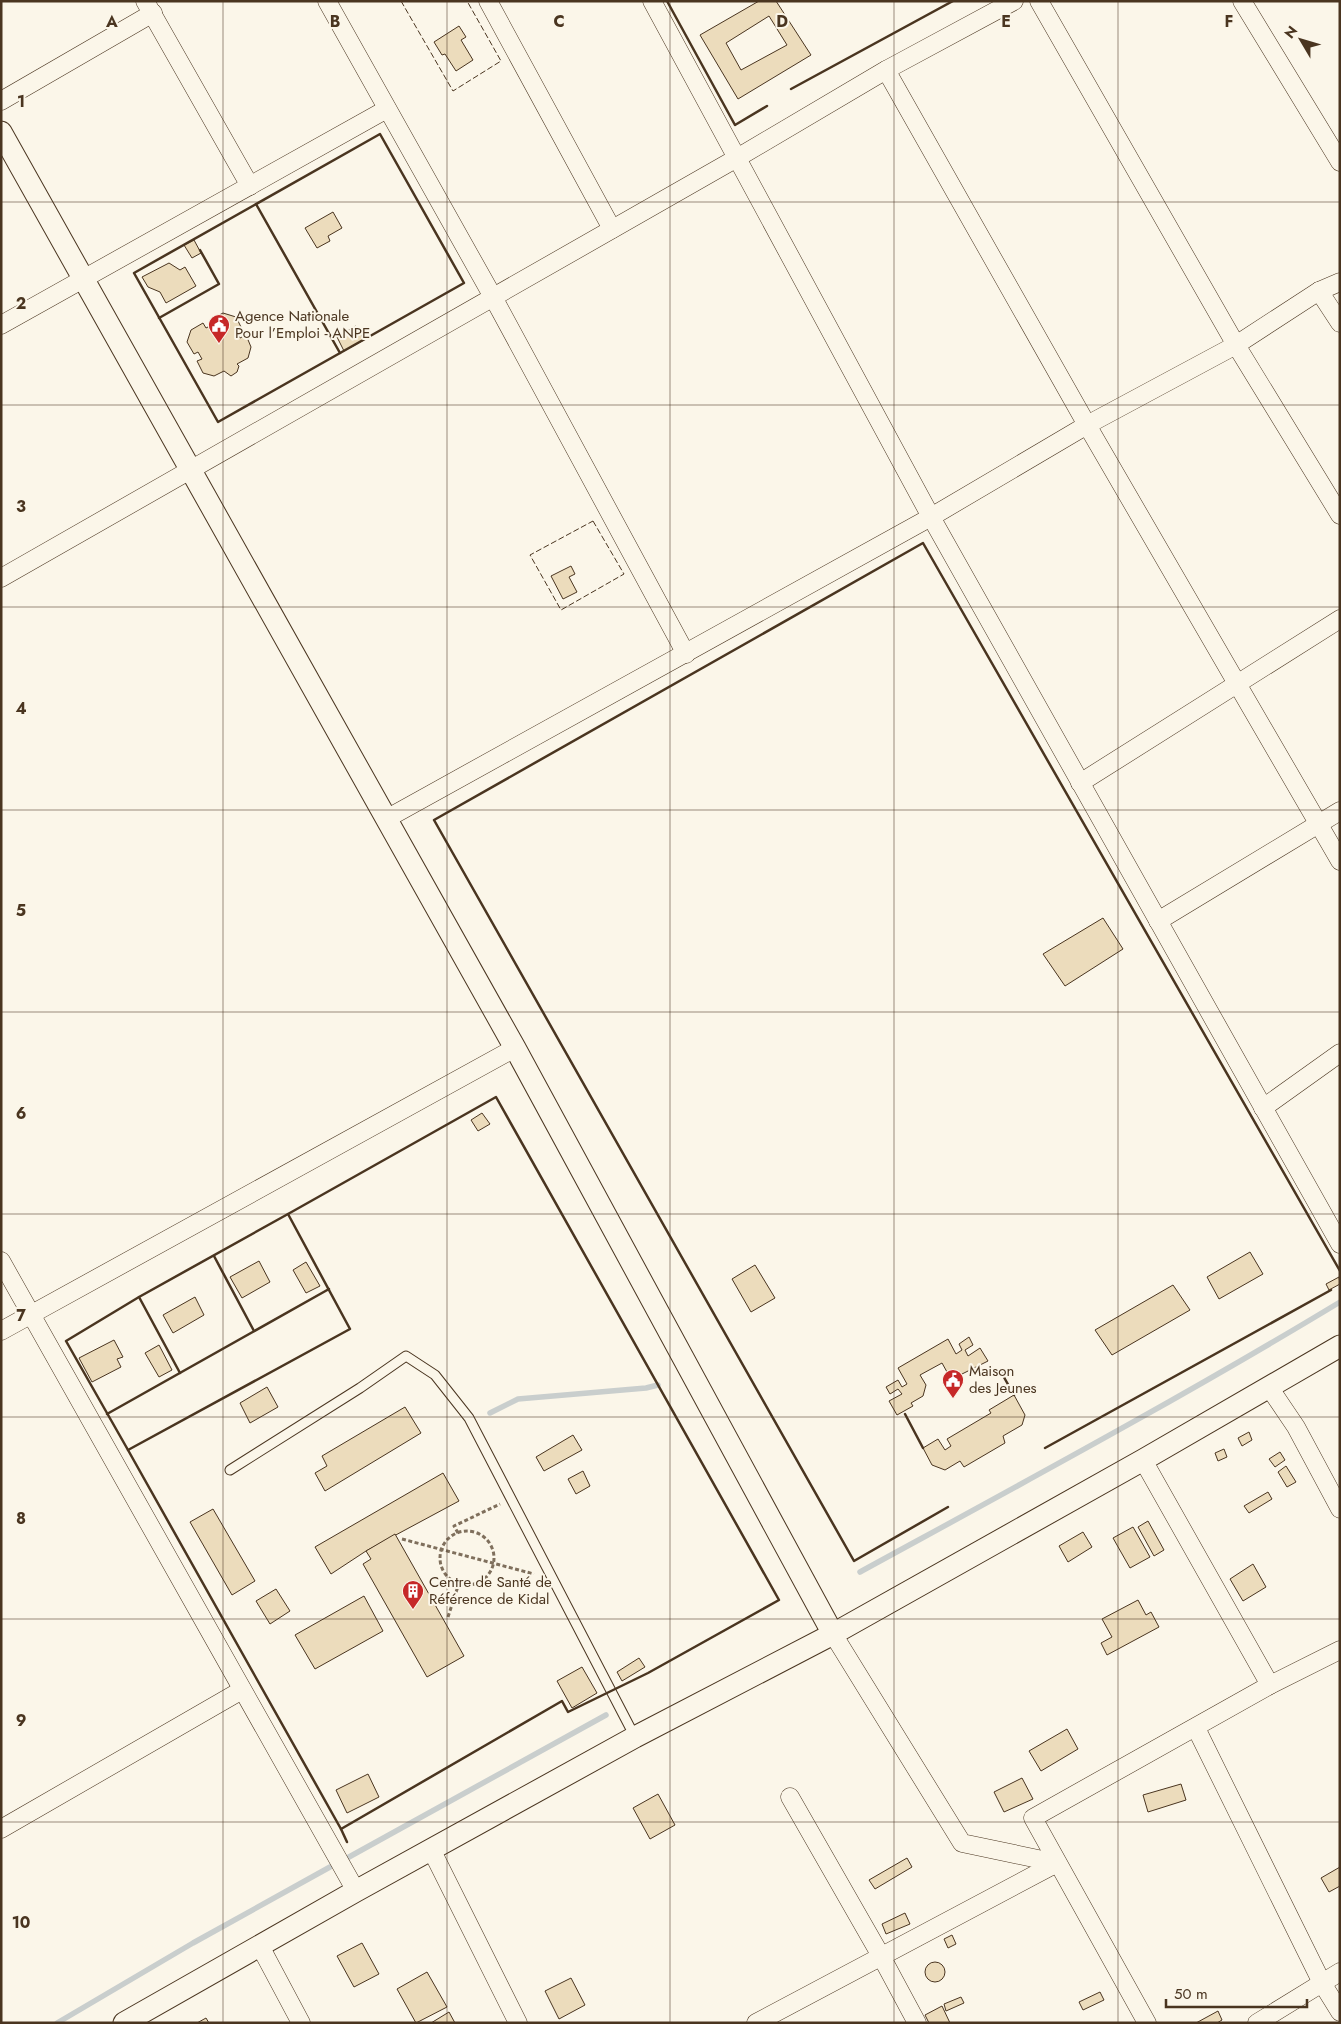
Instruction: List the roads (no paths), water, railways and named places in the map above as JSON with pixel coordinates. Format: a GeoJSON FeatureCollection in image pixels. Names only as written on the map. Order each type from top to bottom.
{"type":"FeatureCollection","features":[{"type":"Feature","properties":{"kind":"street"},"geometry":{"type":"LineString","coordinates":[[327,1],[493,297],[686,654]]}},
{"type":"Feature","properties":{"kind":"street"},"geometry":{"type":"LineString","coordinates":[[488,1],[612,230]]}},
{"type":"Feature","properties":{"kind":"street"},"geometry":{"type":"LineString","coordinates":[[652,1],[931,517],[1340,1244]]}},
{"type":"Feature","properties":{"kind":"street"},"geometry":{"type":"LineString","coordinates":[[1039,1],[1236,345],[1340,515]]}},
{"type":"Feature","properties":{"kind":"street"},"geometry":{"type":"LineString","coordinates":[[1242,1],[1340,162]]}},
{"type":"Feature","properties":{"kind":"street"},"geometry":{"type":"LineString","coordinates":[[1,578],[612,230],[886,70],[1012,2]]}},
{"type":"Feature","properties":{"kind":"street"},"geometry":{"type":"LineString","coordinates":[[1,101],[150,9],[250,186]]}},
{"type":"Feature","properties":{"kind":"street"},"geometry":{"type":"LineString","coordinates":[[886,70],[1087,425],[1340,861]]}},
{"type":"Feature","properties":{"kind":"street"},"geometry":{"type":"LineString","coordinates":[[1,325],[388,109]]}},
{"type":"Feature","properties":{"kind":"street"},"geometry":{"type":"LineString","coordinates":[[1,132],[515,1048],[833,1634],[962,1843],[1057,1863]]}},
{"type":"Feature","properties":{"kind":"street"},"geometry":{"type":"LineString","coordinates":[[386,819],[931,517],[1087,425],[1236,345],[1320,291],[1340,282]]}},
{"type":"Feature","properties":{"kind":"street"},"geometry":{"type":"LineString","coordinates":[[1320,291],[1340,323]]}},
{"type":"Feature","properties":{"kind":"street"},"geometry":{"type":"LineString","coordinates":[[1080,783],[1340,619]]}},
{"type":"Feature","properties":{"kind":"street"},"geometry":{"type":"LineString","coordinates":[[1158,921],[1340,811]]}},
{"type":"Feature","properties":{"kind":"street"},"geometry":{"type":"LineString","coordinates":[[1,1331],[515,1048]]}},
{"type":"Feature","properties":{"kind":"street"},"geometry":{"type":"LineString","coordinates":[[1263,1108],[1340,1053]]}},
{"type":"Feature","properties":{"kind":"street"},"geometry":{"type":"LineString","coordinates":[[1,1261],[356,1891]]}},
{"type":"Feature","properties":{"kind":"street"},"geometry":{"type":"LineString","coordinates":[[124,2023],[356,1891],[432,1851],[635,1737],[833,1634],[1143,1460],[1340,1346]]}},
{"type":"Feature","properties":{"kind":"street"},"geometry":{"type":"LineString","coordinates":[[1269,1387],[1296,1427],[1340,1509]]}},
{"type":"Feature","properties":{"kind":"street"},"geometry":{"type":"LineString","coordinates":[[1143,1460],[1270,1685]]}},
{"type":"Feature","properties":{"kind":"street"},"geometry":{"type":"LineString","coordinates":[[1147,2023],[1033,1818],[1270,1685],[1340,1650]]}},
{"type":"Feature","properties":{"kind":"street"},"geometry":{"type":"LineString","coordinates":[[1,1830],[242,1690]]}},
{"type":"Feature","properties":{"kind":"street"},"geometry":{"type":"LineString","coordinates":[[1196,1728],[1322,1983],[1340,2012]]}},
{"type":"Feature","properties":{"kind":"street"},"geometry":{"type":"LineString","coordinates":[[790,1797],[917,2023]]}},
{"type":"Feature","properties":{"kind":"street"},"geometry":{"type":"LineString","coordinates":[[432,1851],[518,2023]]}},
{"type":"Feature","properties":{"kind":"street"},"geometry":{"type":"LineString","coordinates":[[756,2023],[1057,1863]]}},
{"type":"Feature","properties":{"kind":"street"},"geometry":{"type":"LineString","coordinates":[[260,1946],[301,2023]]}},
{"type":"Feature","properties":{"kind":"street"},"geometry":{"type":"LineString","coordinates":[[1257,2023],[1340,1972]]}},
{"type":"Feature","properties":{"kind":"lane"},"geometry":{"type":"LineString","coordinates":[[230,1470],[360,1388],[406,1356],[435,1375],[469,1418],[635,1737]]}},
{"type":"Feature","properties":{"kind":"waterway"},"geometry":{"type":"LineString","coordinates":[[860,1572],[1162,1406],[1340,1302]]}},
{"type":"Feature","properties":{"kind":"waterway"},"geometry":{"type":"LineString","coordinates":[[490,1413],[518,1399],[646,1388],[658,1385]]}},
{"type":"Feature","properties":{"kind":"waterway"},"geometry":{"type":"LineString","coordinates":[[349,1857],[606,1715]]}},
{"type":"Feature","properties":{"kind":"waterway"},"geometry":{"type":"LineString","coordinates":[[57,2023],[193,1943],[330,1867]]}},
{"type":"Feature","properties":{"kind":"place","name":"Agence Nationale Pour l’Emploi - ANPE"},"geometry":{"type":"Point","coordinates":[219,344]}},
{"type":"Feature","properties":{"kind":"place","name":"Maison des Jeunes"},"geometry":{"type":"Point","coordinates":[953,1399]}},
{"type":"Feature","properties":{"kind":"place","name":"Centre de Santé de Référence de Kidal"},"geometry":{"type":"Point","coordinates":[413,1610]}}]}
